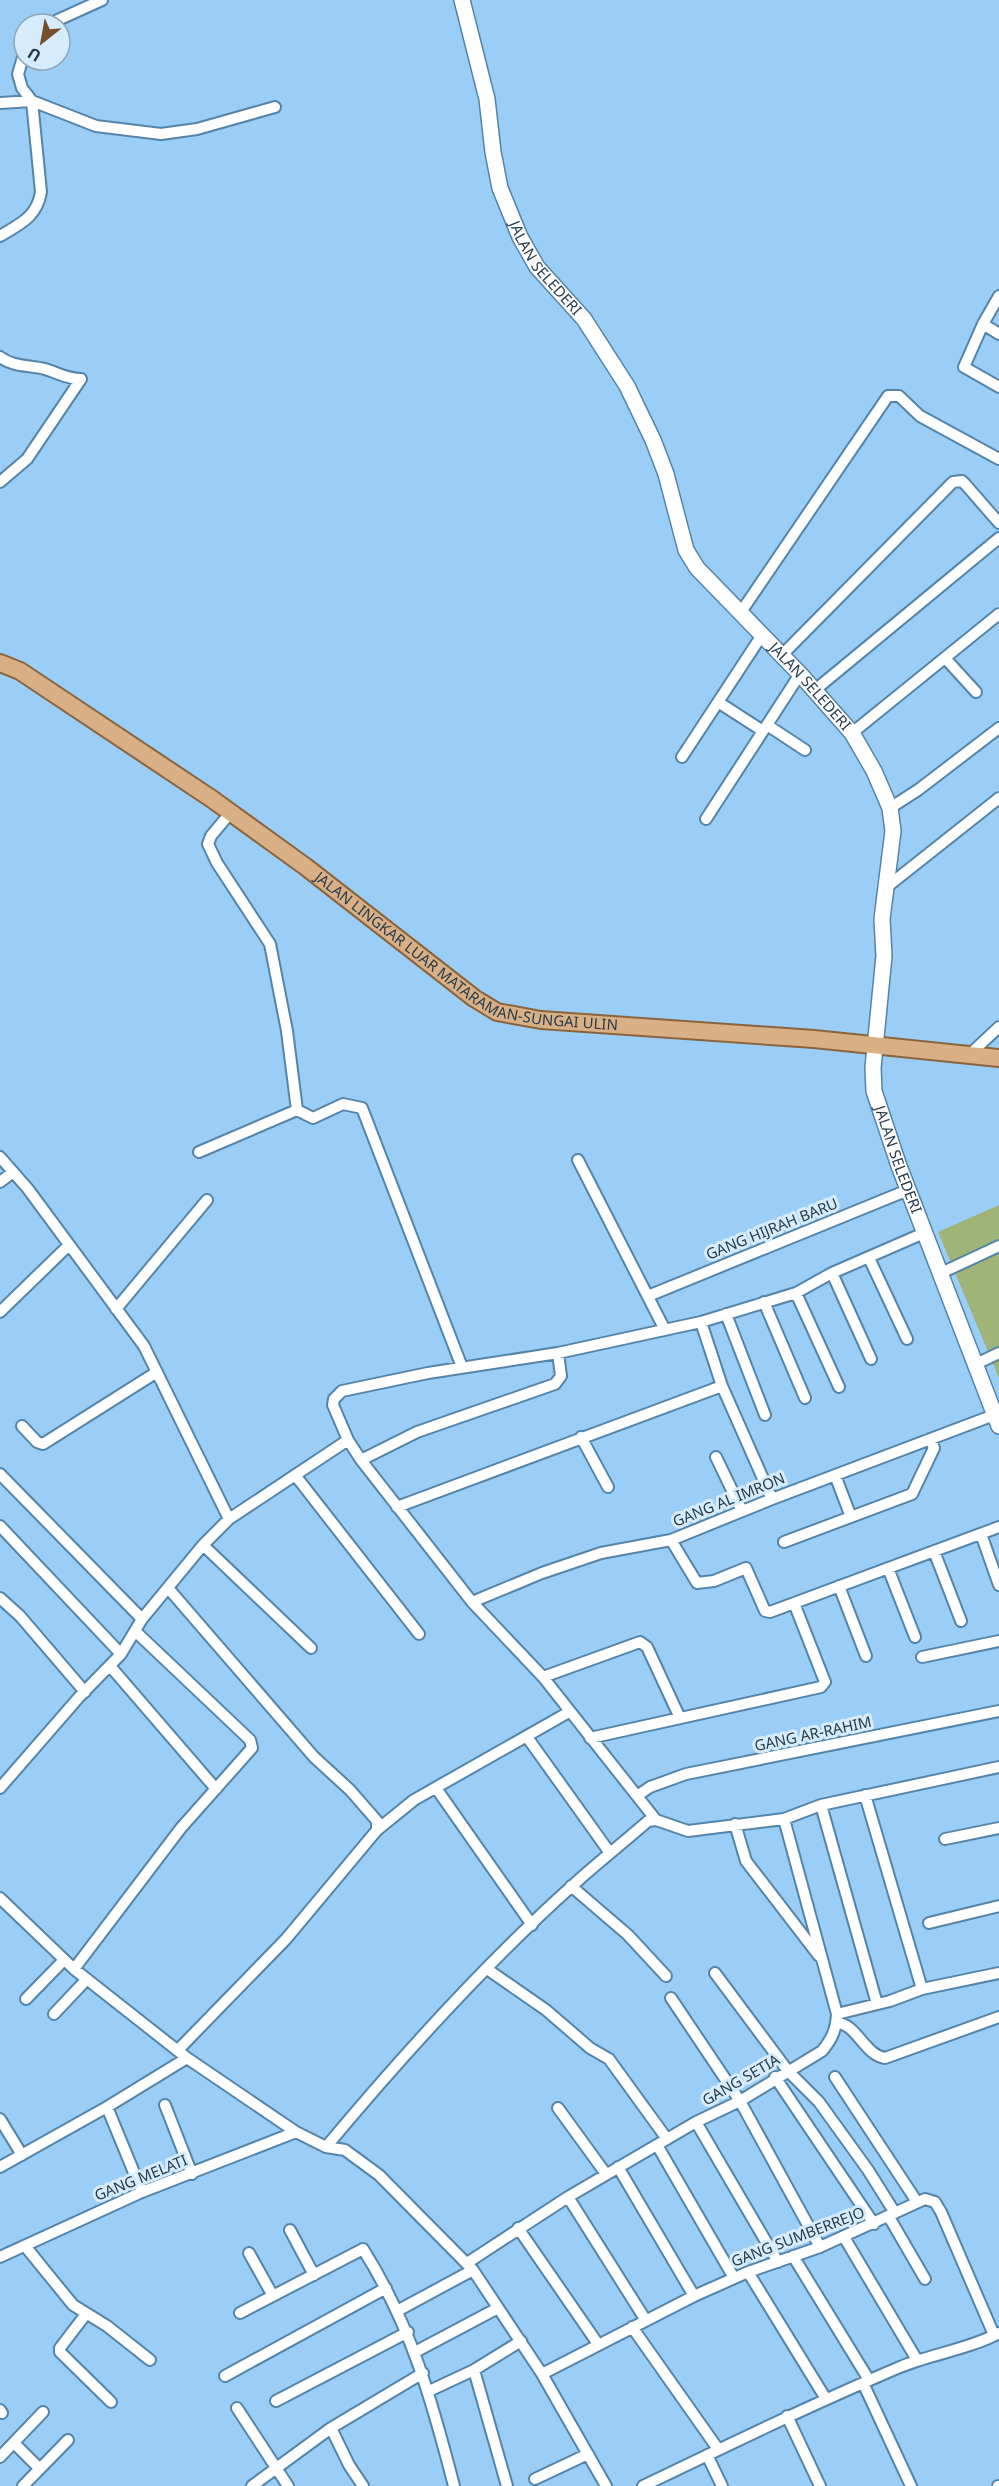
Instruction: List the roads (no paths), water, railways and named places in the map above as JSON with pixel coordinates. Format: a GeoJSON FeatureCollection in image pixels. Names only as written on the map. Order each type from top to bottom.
{"type":"FeatureCollection","features":[{"type":"Feature","properties":{"kind":"main road","name":"JALAN LINGKAR LUAR MATARAMAN-SUNGAI ULIN"},"geometry":{"type":"LineString","coordinates":[[0,663],[20,671],[231,812],[306,867],[405,946],[497,1012],[541,1020],[999,1058]]}},
{"type":"Feature","properties":{"kind":"street"},"geometry":{"type":"LineString","coordinates":[[72,14],[102,0]]}},
{"type":"Feature","properties":{"kind":"street","name":"JALAN SELEDERI"},"geometry":{"type":"LineString","coordinates":[[462,0],[487,99],[500,188],[527,252],[564,299],[584,318],[627,386],[653,440],[666,474],[687,550],[697,568],[800,674],[852,733],[874,771],[890,808],[893,831],[888,886],[882,919],[884,956],[874,1091],[924,1233],[997,1421]]}},
{"type":"Feature","properties":{"kind":"street"},"geometry":{"type":"LineString","coordinates":[[0,236],[26,221],[39,201],[32,101],[22,88],[19,72]]}},
{"type":"Feature","properties":{"kind":"street"},"geometry":{"type":"LineString","coordinates":[[0,104],[32,101],[96,126],[161,134],[197,129],[274,107]]}},
{"type":"Feature","properties":{"kind":"street"},"geometry":{"type":"LineString","coordinates":[[999,296],[983,324],[964,367],[999,387]]}},
{"type":"Feature","properties":{"kind":"street"},"geometry":{"type":"LineString","coordinates":[[983,324],[999,334]]}},
{"type":"Feature","properties":{"kind":"street"},"geometry":{"type":"LineString","coordinates":[[0,357],[15,364],[45,370],[69,379],[81,379],[27,459],[0,482]]}},
{"type":"Feature","properties":{"kind":"street"},"geometry":{"type":"LineString","coordinates":[[741,612],[888,396],[899,396],[920,416],[999,459]]}},
{"type":"Feature","properties":{"kind":"street"},"geometry":{"type":"LineString","coordinates":[[782,655],[953,482],[958,480],[966,485],[999,523]]}},
{"type":"Feature","properties":{"kind":"street"},"geometry":{"type":"LineString","coordinates":[[815,690],[999,538]]}},
{"type":"Feature","properties":{"kind":"street"},"geometry":{"type":"LineString","coordinates":[[852,733],[999,614]]}},
{"type":"Feature","properties":{"kind":"street"},"geometry":{"type":"LineString","coordinates":[[682,757],[762,635]]}},
{"type":"Feature","properties":{"kind":"street"},"geometry":{"type":"LineString","coordinates":[[945,658],[976,692]]}},
{"type":"Feature","properties":{"kind":"street"},"geometry":{"type":"LineString","coordinates":[[706,819],[800,674]]}},
{"type":"Feature","properties":{"kind":"street"},"geometry":{"type":"LineString","coordinates":[[718,702],[805,750]]}},
{"type":"Feature","properties":{"kind":"street"},"geometry":{"type":"LineString","coordinates":[[890,808],[918,790],[999,728]]}},
{"type":"Feature","properties":{"kind":"street"},"geometry":{"type":"LineString","coordinates":[[888,886],[999,798]]}},
{"type":"Feature","properties":{"kind":"street"},"geometry":{"type":"LineString","coordinates":[[231,812],[211,836],[208,844],[217,863],[270,944],[287,1031],[297,1110]]}},
{"type":"Feature","properties":{"kind":"street"},"geometry":{"type":"LineString","coordinates":[[968,1056],[999,1028]]}},
{"type":"Feature","properties":{"kind":"street"},"geometry":{"type":"LineString","coordinates":[[199,1152],[297,1110],[313,1118],[343,1104],[362,1108],[462,1367]]}},
{"type":"Feature","properties":{"kind":"street"},"geometry":{"type":"LineString","coordinates":[[0,1157],[144,1346],[229,1519]]}},
{"type":"Feature","properties":{"kind":"street"},"geometry":{"type":"LineString","coordinates":[[578,1160],[665,1330]]}},
{"type":"Feature","properties":{"kind":"street"},"geometry":{"type":"LineString","coordinates":[[0,1182],[13,1172]]}},
{"type":"Feature","properties":{"kind":"street","name":"GANG HIJRAH BARU"},"geometry":{"type":"LineString","coordinates":[[648,1296],[908,1190]]}},
{"type":"Feature","properties":{"kind":"street"},"geometry":{"type":"LineString","coordinates":[[116,1309],[207,1200]]}},
{"type":"Feature","properties":{"kind":"street"},"geometry":{"type":"LineString","coordinates":[[656,1820],[543,1677],[472,1602],[361,1460],[348,1440],[333,1405],[334,1399],[342,1391],[462,1367],[558,1353],[701,1322],[796,1293],[832,1274],[924,1233]]}},
{"type":"Feature","properties":{"kind":"street"},"geometry":{"type":"LineString","coordinates":[[0,1312],[69,1245]]}},
{"type":"Feature","properties":{"kind":"street"},"geometry":{"type":"LineString","coordinates":[[941,1273],[999,1246]]}},
{"type":"Feature","properties":{"kind":"street"},"geometry":{"type":"LineString","coordinates":[[869,1258],[907,1339]]}},
{"type":"Feature","properties":{"kind":"street"},"geometry":{"type":"LineString","coordinates":[[832,1274],[871,1359]]}},
{"type":"Feature","properties":{"kind":"street"},"geometry":{"type":"LineString","coordinates":[[796,1293],[839,1387]]}},
{"type":"Feature","properties":{"kind":"street"},"geometry":{"type":"LineString","coordinates":[[764,1302],[805,1398]]}},
{"type":"Feature","properties":{"kind":"street"},"geometry":{"type":"LineString","coordinates":[[726,1314],[765,1415]]}},
{"type":"Feature","properties":{"kind":"street"},"geometry":{"type":"LineString","coordinates":[[701,1322],[722,1386],[772,1499]]}},
{"type":"Feature","properties":{"kind":"street"},"geometry":{"type":"LineString","coordinates":[[361,1460],[417,1432],[555,1384],[561,1376],[558,1353]]}},
{"type":"Feature","properties":{"kind":"street"},"geometry":{"type":"LineString","coordinates":[[976,1364],[999,1353]]}},
{"type":"Feature","properties":{"kind":"street"},"geometry":{"type":"LineString","coordinates":[[22,1426],[37,1442],[44,1444],[157,1372]]}},
{"type":"Feature","properties":{"kind":"street"},"geometry":{"type":"LineString","coordinates":[[397,1507],[722,1386]]}},
{"type":"Feature","properties":{"kind":"street","name":"GANG AL IMRON"},"geometry":{"type":"LineString","coordinates":[[472,1602],[542,1573],[601,1553],[671,1540],[930,1439],[997,1421]]}},
{"type":"Feature","properties":{"kind":"street"},"geometry":{"type":"LineString","coordinates":[[581,1437],[608,1487]]}},
{"type":"Feature","properties":{"kind":"street"},"geometry":{"type":"LineString","coordinates":[[784,1542],[912,1494],[934,1448],[930,1439]]}},
{"type":"Feature","properties":{"kind":"street"},"geometry":{"type":"LineString","coordinates":[[0,1788],[4,1775],[121,1654],[142,1619],[203,1545],[229,1519],[348,1440]]}},
{"type":"Feature","properties":{"kind":"street"},"geometry":{"type":"LineString","coordinates":[[716,1457],[742,1511]]}},
{"type":"Feature","properties":{"kind":"street"},"geometry":{"type":"LineString","coordinates":[[0,1474],[142,1619]]}},
{"type":"Feature","properties":{"kind":"street"},"geometry":{"type":"LineString","coordinates":[[295,1475],[419,1634]]}},
{"type":"Feature","properties":{"kind":"street"},"geometry":{"type":"LineString","coordinates":[[834,1475],[851,1517]]}},
{"type":"Feature","properties":{"kind":"street"},"geometry":{"type":"LineString","coordinates":[[0,1526],[121,1654]]}},
{"type":"Feature","properties":{"kind":"street"},"geometry":{"type":"LineString","coordinates":[[671,1540],[697,1583],[714,1581],[746,1568],[765,1611],[794,1603],[999,1527]]}},
{"type":"Feature","properties":{"kind":"street"},"geometry":{"type":"LineString","coordinates":[[981,1534],[999,1585]]}},
{"type":"Feature","properties":{"kind":"street"},"geometry":{"type":"LineString","coordinates":[[203,1545],[311,1648]]}},
{"type":"Feature","properties":{"kind":"street"},"geometry":{"type":"LineString","coordinates":[[934,1551],[961,1621]]}},
{"type":"Feature","properties":{"kind":"street"},"geometry":{"type":"LineString","coordinates":[[888,1568],[915,1637]]}},
{"type":"Feature","properties":{"kind":"street"},"geometry":{"type":"LineString","coordinates":[[839,1586],[866,1656]]}},
{"type":"Feature","properties":{"kind":"street"},"geometry":{"type":"LineString","coordinates":[[168,1588],[314,1756],[350,1790],[377,1821],[377,1830]]}},
{"type":"Feature","properties":{"kind":"street"},"geometry":{"type":"LineString","coordinates":[[0,1598],[20,1616],[85,1692]]}},
{"type":"Feature","properties":{"kind":"street"},"geometry":{"type":"LineString","coordinates":[[590,1738],[824,1685],[794,1603]]}},
{"type":"Feature","properties":{"kind":"street"},"geometry":{"type":"LineString","coordinates":[[74,1969],[181,1828],[249,1753],[252,1744],[135,1631]]}},
{"type":"Feature","properties":{"kind":"street"},"geometry":{"type":"LineString","coordinates":[[922,1657],[999,1641]]}},
{"type":"Feature","properties":{"kind":"street"},"geometry":{"type":"LineString","coordinates":[[543,1677],[640,1642],[647,1647],[680,1718]]}},
{"type":"Feature","properties":{"kind":"street"},"geometry":{"type":"LineString","coordinates":[[110,1666],[216,1789]]}},
{"type":"Feature","properties":{"kind":"street","name":"GANG AR-RAHIM"},"geometry":{"type":"LineString","coordinates":[[637,1796],[686,1774],[999,1711]]}},
{"type":"Feature","properties":{"kind":"street"},"geometry":{"type":"LineString","coordinates":[[178,2050],[286,1939],[377,1830],[414,1800],[569,1712]]}},
{"type":"Feature","properties":{"kind":"street"},"geometry":{"type":"LineString","coordinates":[[527,1737],[610,1853]]}},
{"type":"Feature","properties":{"kind":"street"},"geometry":{"type":"LineString","coordinates":[[326,2147],[394,2066],[487,1969],[571,1886],[648,1821],[656,1820],[688,1831],[784,1819],[821,1805],[999,1767]]}},
{"type":"Feature","properties":{"kind":"street"},"geometry":{"type":"LineString","coordinates":[[436,1788],[531,1925]]}},
{"type":"Feature","properties":{"kind":"street"},"geometry":{"type":"LineString","coordinates":[[865,1795],[922,1989]]}},
{"type":"Feature","properties":{"kind":"street"},"geometry":{"type":"LineString","coordinates":[[821,1805],[877,2004]]}},
{"type":"Feature","properties":{"kind":"street"},"geometry":{"type":"LineString","coordinates":[[784,1819],[837,2019],[876,2056],[885,2058],[999,2017]]}},
{"type":"Feature","properties":{"kind":"street"},"geometry":{"type":"LineString","coordinates":[[735,1824],[746,1861],[823,1960]]}},
{"type":"Feature","properties":{"kind":"street"},"geometry":{"type":"LineString","coordinates":[[945,1839],[999,1828]]}},
{"type":"Feature","properties":{"kind":"street"},"geometry":{"type":"LineString","coordinates":[[571,1886],[628,1935],[666,1976]]}},
{"type":"Feature","properties":{"kind":"street"},"geometry":{"type":"LineString","coordinates":[[0,1898],[74,1969],[188,2058],[296,2132],[326,2147],[345,2150],[364,2162],[470,2267],[542,2374],[606,2486]]}},
{"type":"Feature","properties":{"kind":"street"},"geometry":{"type":"LineString","coordinates":[[929,1923],[999,1906]]}},
{"type":"Feature","properties":{"kind":"street"},"geometry":{"type":"LineString","coordinates":[[26,1999],[64,1960]]}},
{"type":"Feature","properties":{"kind":"street"},"geometry":{"type":"LineString","coordinates":[[487,1969],[546,2010],[590,2048],[614,2064],[667,2139]]}},
{"type":"Feature","properties":{"kind":"street"},"geometry":{"type":"LineString","coordinates":[[715,1973],[788,2071],[819,2102],[868,2170],[925,2279]]}},
{"type":"Feature","properties":{"kind":"street"},"geometry":{"type":"LineString","coordinates":[[837,2019],[922,1989],[999,1973]]}},
{"type":"Feature","properties":{"kind":"street"},"geometry":{"type":"LineString","coordinates":[[54,2014],[87,1978]]}},
{"type":"Feature","properties":{"kind":"street"},"geometry":{"type":"LineString","coordinates":[[671,1998],[740,2101],[820,2247]]}},
{"type":"Feature","properties":{"kind":"street","name":"GANG SETIA"},"geometry":{"type":"LineString","coordinates":[[397,2311],[470,2267],[518,2228],[568,2197],[696,2122],[740,2101],[775,2077],[822,2051],[834,2035],[837,2019]]}},
{"type":"Feature","properties":{"kind":"street"},"geometry":{"type":"LineString","coordinates":[[0,2167],[107,2108],[188,2058]]}},
{"type":"Feature","properties":{"kind":"street"},"geometry":{"type":"LineString","coordinates":[[775,2077],[874,2224]]}},
{"type":"Feature","properties":{"kind":"street"},"geometry":{"type":"LineString","coordinates":[[642,2486],[787,2416],[917,2360],[997,2334],[935,2202],[924,2199],[917,2202],[835,2077]]}},
{"type":"Feature","properties":{"kind":"street"},"geometry":{"type":"LineString","coordinates":[[165,2105],[192,2174]]}},
{"type":"Feature","properties":{"kind":"street"},"geometry":{"type":"LineString","coordinates":[[107,2108],[142,2192]]}},
{"type":"Feature","properties":{"kind":"street"},"geometry":{"type":"LineString","coordinates":[[558,2108],[606,2175]]}},
{"type":"Feature","properties":{"kind":"street"},"geometry":{"type":"LineString","coordinates":[[0,2119],[22,2155]]}},
{"type":"Feature","properties":{"kind":"street"},"geometry":{"type":"LineString","coordinates":[[696,2122],[778,2262]]}},
{"type":"Feature","properties":{"kind":"street","name":"GANG MELATI"},"geometry":{"type":"LineString","coordinates":[[0,2257],[142,2192],[296,2132]]}},
{"type":"Feature","properties":{"kind":"street"},"geometry":{"type":"LineString","coordinates":[[657,2145],[734,2278]]}},
{"type":"Feature","properties":{"kind":"street"},"geometry":{"type":"LineString","coordinates":[[618,2168],[694,2296]]}},
{"type":"Feature","properties":{"kind":"street"},"geometry":{"type":"LineString","coordinates":[[568,2197],[645,2319]]}},
{"type":"Feature","properties":{"kind":"street","name":"GANG SUMBERREJO"},"geometry":{"type":"LineString","coordinates":[[542,2374],[645,2319],[694,2296],[748,2272],[820,2247],[874,2224],[917,2202]]}},
{"type":"Feature","properties":{"kind":"street"},"geometry":{"type":"LineString","coordinates":[[518,2228],[598,2344]]}},
{"type":"Feature","properties":{"kind":"street"},"geometry":{"type":"LineString","coordinates":[[290,2230],[314,2275]]}},
{"type":"Feature","properties":{"kind":"street"},"geometry":{"type":"LineString","coordinates":[[843,2237],[917,2360]]}},
{"type":"Feature","properties":{"kind":"street"},"geometry":{"type":"LineString","coordinates":[[25,2246],[68,2300],[107,2326],[150,2360]]}},
{"type":"Feature","properties":{"kind":"street"},"geometry":{"type":"LineString","coordinates":[[240,2313],[363,2249],[386,2288],[416,2352],[429,2391],[454,2486]]}},
{"type":"Feature","properties":{"kind":"street"},"geometry":{"type":"LineString","coordinates":[[249,2253],[273,2296]]}},
{"type":"Feature","properties":{"kind":"street"},"geometry":{"type":"LineString","coordinates":[[793,2256],[866,2382],[911,2486]]}},
{"type":"Feature","properties":{"kind":"street"},"geometry":{"type":"LineString","coordinates":[[748,2272],[826,2399]]}},
{"type":"Feature","properties":{"kind":"street"},"geometry":{"type":"LineString","coordinates":[[225,2376],[386,2288]]}},
{"type":"Feature","properties":{"kind":"street"},"geometry":{"type":"LineString","coordinates":[[416,2352],[498,2308]]}},
{"type":"Feature","properties":{"kind":"street"},"geometry":{"type":"LineString","coordinates":[[86,2314],[60,2348],[60,2352],[111,2402]]}},
{"type":"Feature","properties":{"kind":"street"},"geometry":{"type":"LineString","coordinates":[[632,2327],[718,2449]]}},
{"type":"Feature","properties":{"kind":"street"},"geometry":{"type":"LineString","coordinates":[[276,2402],[408,2332]]}},
{"type":"Feature","properties":{"kind":"street"},"geometry":{"type":"LineString","coordinates":[[429,2391],[474,2370],[521,2341]]}},
{"type":"Feature","properties":{"kind":"street"},"geometry":{"type":"LineString","coordinates":[[474,2370],[507,2486]]}},
{"type":"Feature","properties":{"kind":"street"},"geometry":{"type":"LineString","coordinates":[[252,2486],[331,2428],[423,2373]]}},
{"type":"Feature","properties":{"kind":"street"},"geometry":{"type":"LineString","coordinates":[[237,2408],[288,2486]]}},
{"type":"Feature","properties":{"kind":"street"},"geometry":{"type":"LineString","coordinates":[[0,2457],[43,2412]]}},
{"type":"Feature","properties":{"kind":"street"},"geometry":{"type":"LineString","coordinates":[[787,2416],[820,2486]]}},
{"type":"Feature","properties":{"kind":"street"},"geometry":{"type":"LineString","coordinates":[[331,2428],[349,2465],[363,2486]]}},
{"type":"Feature","properties":{"kind":"street"},"geometry":{"type":"LineString","coordinates":[[23,2486],[68,2440]]}},
{"type":"Feature","properties":{"kind":"street"},"geometry":{"type":"LineString","coordinates":[[14,2443],[40,2469]]}},
{"type":"Feature","properties":{"kind":"street"},"geometry":{"type":"LineString","coordinates":[[535,2479],[588,2454]]}},
{"type":"Feature","properties":{"kind":"street"},"geometry":{"type":"LineString","coordinates":[[707,2455],[722,2486]]}}]}
